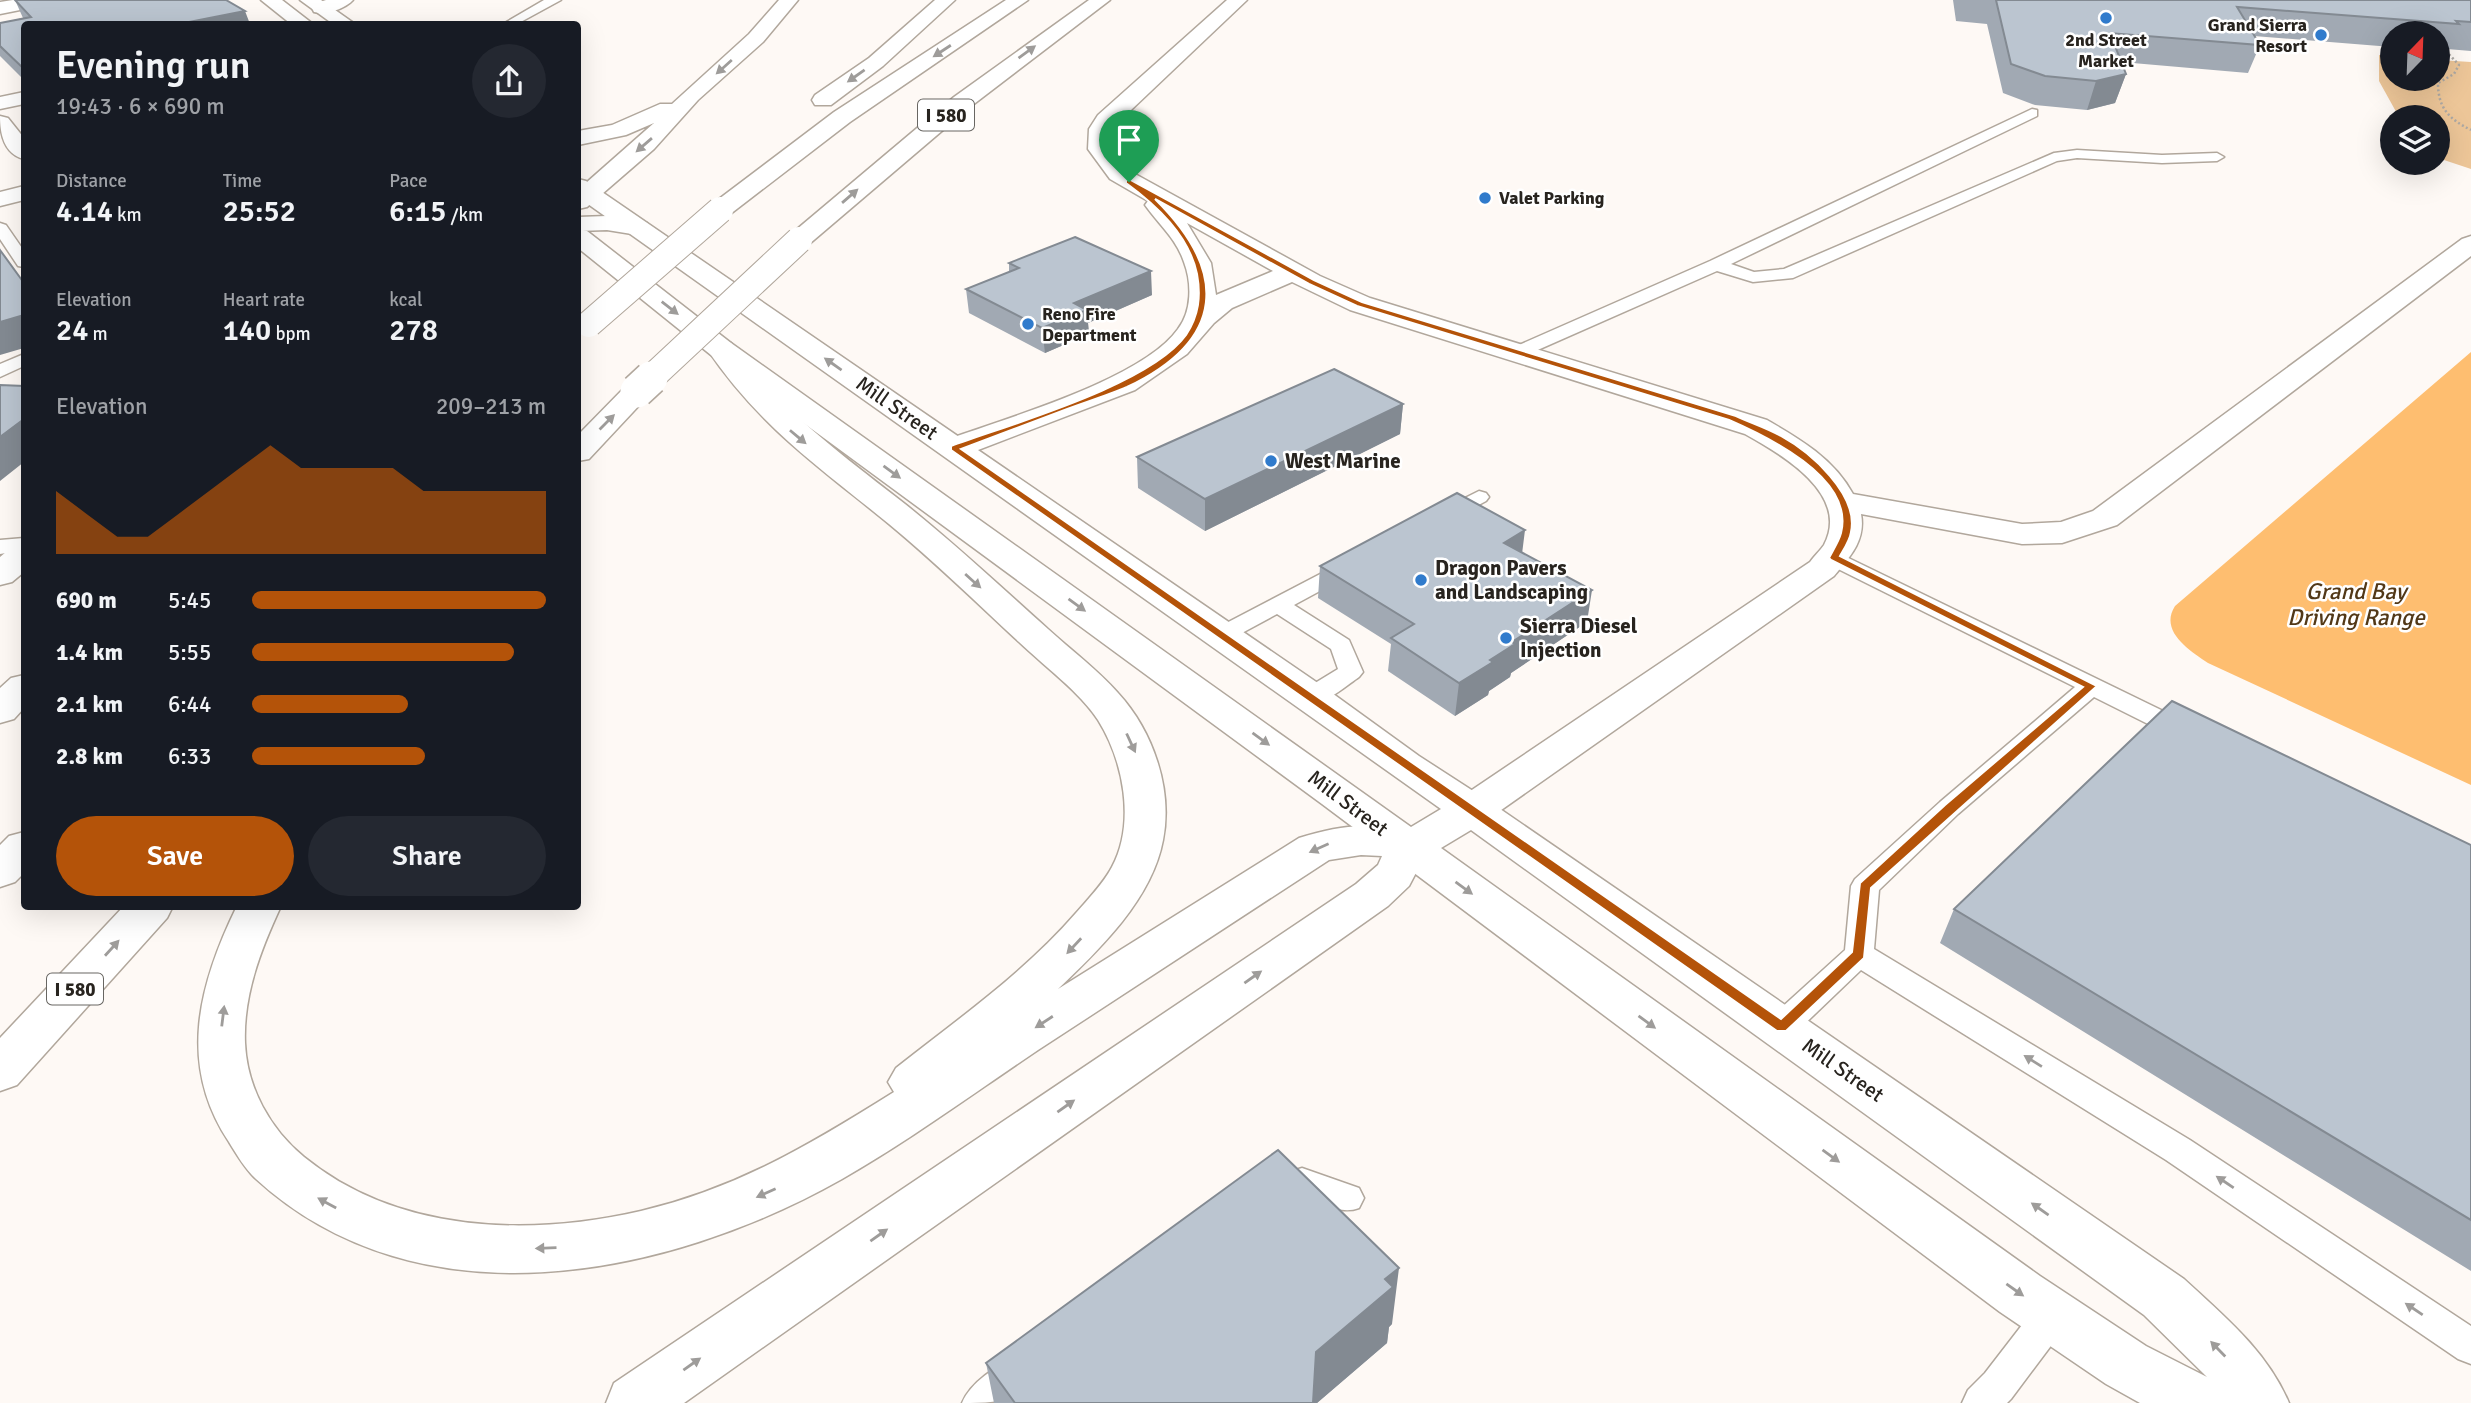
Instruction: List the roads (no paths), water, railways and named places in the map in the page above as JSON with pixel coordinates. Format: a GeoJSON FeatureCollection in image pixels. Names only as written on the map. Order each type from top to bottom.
{"type":"FeatureCollection","features":[{"type":"Feature","properties":{"kind":"main road"},"geometry":{"type":"LineString","coordinates":[[0,8],[43,0]]}},
{"type":"Feature","properties":{"kind":"main road"},"geometry":{"type":"LineString","coordinates":[[270,0],[299,21]]}},
{"type":"Feature","properties":{"kind":"main road"},"geometry":{"type":"LineString","coordinates":[[315,4],[344,0]]}},
{"type":"Feature","properties":{"kind":"main road"},"geometry":{"type":"LineString","coordinates":[[581,193],[646,144],[691,96],[756,38],[789,0]]}},
{"type":"Feature","properties":{"kind":"main road"},"geometry":{"type":"LineString","coordinates":[[811,109],[876,62],[946,0]]}},
{"type":"Feature","properties":{"kind":"main road","name":"I 580"},"geometry":{"type":"LineString","coordinates":[[583,329],[722,209],[842,117],[1020,0]]}},
{"type":"Feature","properties":{"kind":"main road","name":"I 580"},"geometry":{"type":"LineString","coordinates":[[581,449],[637,391],[799,240],[992,78],[1101,0]]}},
{"type":"Feature","properties":{"kind":"main road"},"geometry":{"type":"LineString","coordinates":[[1189,336],[1200,315],[1205,294],[1199,264],[1177,225],[1147,195],[1103,158],[1098,139],[1100,129],[1113,112],[1238,0]]}},
{"type":"Feature","properties":{"kind":"main road"},"geometry":{"type":"LineString","coordinates":[[315,4],[340,21]]}},
{"type":"Feature","properties":{"kind":"main road"},"geometry":{"type":"LineString","coordinates":[[581,138],[603,134],[641,122],[691,96]]}},
{"type":"Feature","properties":{"kind":"main road"},"geometry":{"type":"LineString","coordinates":[[0,103],[21,99]]}},
{"type":"Feature","properties":{"kind":"main road"},"geometry":{"type":"LineString","coordinates":[[0,123],[21,148]]}},
{"type":"Feature","properties":{"kind":"main road"},"geometry":{"type":"LineString","coordinates":[[722,209],[735,183],[757,156]]}},
{"type":"Feature","properties":{"kind":"main road"},"geometry":{"type":"LineString","coordinates":[[635,1403],[1372,895],[1394,875],[1409,848],[1472,810],[1811,576],[1834,558],[1846,533],[1847,517],[1842,502],[1828,479],[1798,451],[1756,427],[1383,313],[1294,272],[1129,182]]}},
{"type":"Feature","properties":{"kind":"main road"},"geometry":{"type":"LineString","coordinates":[[0,199],[21,194]]}},
{"type":"Feature","properties":{"kind":"main road","name":"Mill Street"},"geometry":{"type":"LineString","coordinates":[[581,195],[638,229],[954,448],[2164,1297],[2224,1353],[2260,1403]]}},
{"type":"Feature","properties":{"kind":"main road"},"geometry":{"type":"LineString","coordinates":[[581,223],[607,223],[638,229]]}},
{"type":"Feature","properties":{"kind":"main road","name":"Mill Street"},"geometry":{"type":"LineString","coordinates":[[581,238],[721,349],[2052,1315],[2126,1365],[2198,1403]]}},
{"type":"Feature","properties":{"kind":"main road"},"geometry":{"type":"LineString","coordinates":[[1842,502],[1918,513],[2009,534],[2048,536],[2081,530],[2105,518],[2471,244]]}},
{"type":"Feature","properties":{"kind":"main road"},"geometry":{"type":"LineString","coordinates":[[954,448],[1125,384],[1163,360],[1222,302],[1238,293],[1294,272]]}},
{"type":"Feature","properties":{"kind":"main road"},"geometry":{"type":"LineString","coordinates":[[721,349],[750,390],[794,435],[929,542],[1105,702],[1130,741],[1143,776],[1146,804],[1136,863],[1116,896],[1090,929],[1050,970],[905,1089],[827,1163]]}},
{"type":"Feature","properties":{"kind":"main road"},"geometry":{"type":"LineString","coordinates":[[0,575],[21,557]]}},
{"type":"Feature","properties":{"kind":"main road"},"geometry":{"type":"LineString","coordinates":[[0,710],[21,690]]}},
{"type":"Feature","properties":{"kind":"main road"},"geometry":{"type":"LineString","coordinates":[[257,910],[242,941],[228,983],[222,1023],[223,1064],[234,1102],[253,1139],[282,1172],[314,1196],[353,1218],[397,1233],[447,1244],[506,1249],[570,1247],[636,1237],[703,1219],[767,1193],[827,1163],[1314,849],[1334,841],[1356,838],[1374,839],[1409,848]]}},
{"type":"Feature","properties":{"kind":"main road"},"geometry":{"type":"LineString","coordinates":[[0,871],[21,850]]}},
{"type":"Feature","properties":{"kind":"main road","name":"I 580"},"geometry":{"type":"LineString","coordinates":[[0,1071],[146,910]]}},
{"type":"Feature","properties":{"kind":"lane"},"geometry":{"type":"LineString","coordinates":[[515,21],[555,0]]}},
{"type":"Feature","properties":{"kind":"lane"},"geometry":{"type":"LineString","coordinates":[[1516,353],[1716,265],[2032,113]]}},
{"type":"Feature","properties":{"kind":"lane"},"geometry":{"type":"LineString","coordinates":[[1716,265],[1753,277],[1787,274],[2054,157],[2084,154],[2162,159],[2217,157]]}},
{"type":"Feature","properties":{"kind":"lane"},"geometry":{"type":"LineString","coordinates":[[0,228],[21,258]]}},
{"type":"Feature","properties":{"kind":"lane"},"geometry":{"type":"LineString","coordinates":[[0,371],[21,360]]}},
{"type":"Feature","properties":{"kind":"lane"},"geometry":{"type":"LineString","coordinates":[[1420,529],[1479,497]]}},
{"type":"Feature","properties":{"kind":"lane"},"geometry":{"type":"LineString","coordinates":[[0,547],[21,544]]}},
{"type":"Feature","properties":{"kind":"lane"},"geometry":{"type":"LineString","coordinates":[[1834,558],[2201,740]]}},
{"type":"Feature","properties":{"kind":"lane"},"geometry":{"type":"LineString","coordinates":[[1221,635],[1360,560]]}},
{"type":"Feature","properties":{"kind":"lane"},"geometry":{"type":"LineString","coordinates":[[1277,604],[1341,645],[1351,672],[1311,697]]}},
{"type":"Feature","properties":{"kind":"lane"},"geometry":{"type":"LineString","coordinates":[[1782,1027],[1859,954],[1865,886],[1949,808],[2091,686]]}},
{"type":"Feature","properties":{"kind":"lane"},"geometry":{"type":"LineString","coordinates":[[1859,954],[2178,1150],[2471,1347]]}},
{"type":"Feature","properties":{"kind":"lane"},"geometry":{"type":"LineString","coordinates":[[1250,1199],[1302,1182],[1348,1198]]}},
{"type":"Feature","properties":{"kind":"lane"},"geometry":{"type":"LineString","coordinates":[[1981,1403],[1998,1386],[2052,1315]]}},
{"type":"Feature","properties":{"kind":"lane"},"geometry":{"type":"LineString","coordinates":[[981,1403],[1045,1353]]}},
{"type":"Feature","properties":{"kind":"water","name":"Grand Bay Driving Range"},"geometry":{"type":"Polygon","coordinates":[[[2471,352],[2471,785],[2208,663],[2178,639],[2173,632],[2171,615],[2175,606],[2471,352]]]}},
{"type":"Feature","properties":{"kind":"place","name":"2nd Street Market"},"geometry":{"type":"Point","coordinates":[2106,18]}},
{"type":"Feature","properties":{"kind":"place","name":"Grand Sierra Resort"},"geometry":{"type":"Point","coordinates":[2321,35]}},
{"type":"Feature","properties":{"kind":"place","name":"Valet Parking"},"geometry":{"type":"Point","coordinates":[1485,198]}},
{"type":"Feature","properties":{"kind":"place","name":"Reno Fire Department"},"geometry":{"type":"Point","coordinates":[1028,324]}},
{"type":"Feature","properties":{"kind":"place","name":"West Marine"},"geometry":{"type":"Point","coordinates":[1271,461]}},
{"type":"Feature","properties":{"kind":"place","name":"Dragon Pavers and Landscaping"},"geometry":{"type":"Point","coordinates":[1421,580]}},
{"type":"Feature","properties":{"kind":"place","name":"Sierra Diesel Injection"},"geometry":{"type":"Point","coordinates":[1506,638]}}]}
